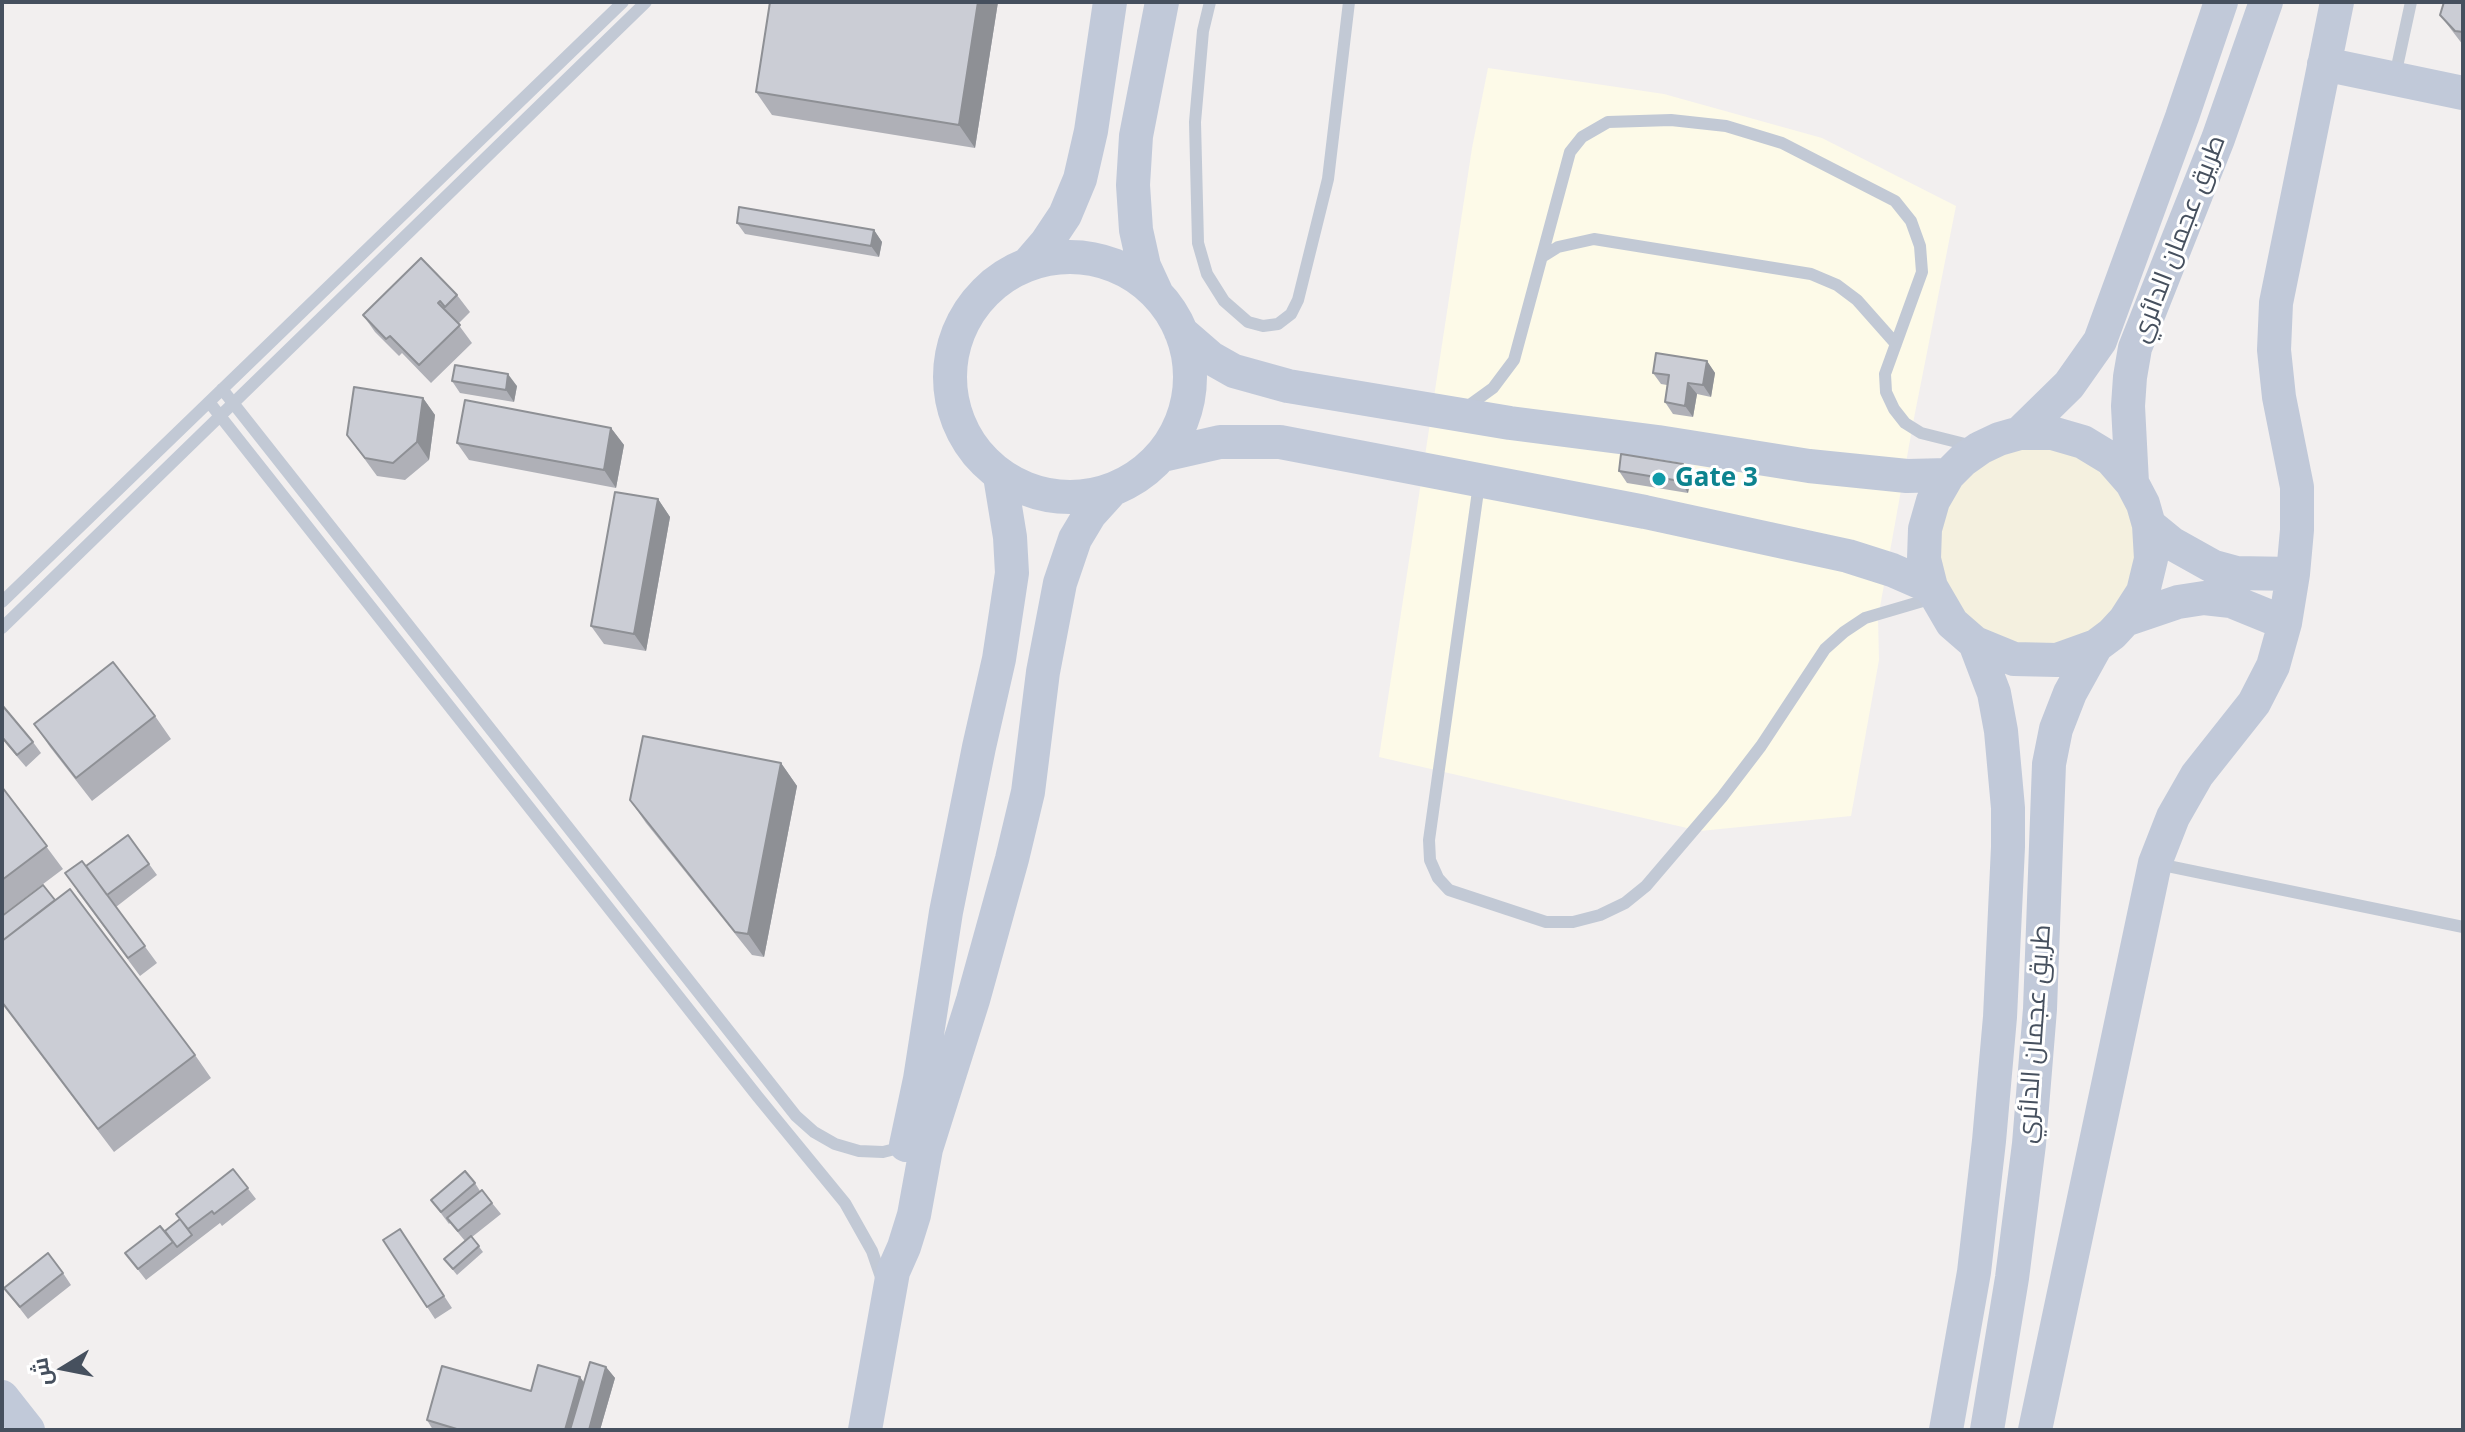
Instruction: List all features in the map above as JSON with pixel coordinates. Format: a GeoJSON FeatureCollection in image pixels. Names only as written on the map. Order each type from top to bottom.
{"type":"FeatureCollection","features":[{"type":"Feature","properties":{"kind":"street"},"geometry":{"type":"LineString","coordinates":[[1028,264],[1065,215],[1080,179],[1091,131],[1110,2]]}},
{"type":"Feature","properties":{"kind":"street"},"geometry":{"type":"LineString","coordinates":[[1156,292],[1128,271],[1096,259],[1062,256],[1028,264],[995,282],[970,309],[954,343],[949,380],[956,417],[973,450],[1000,476],[1034,493],[1072,499],[1109,493],[1138,478],[1163,455],[1180,427],[1189,396],[1190,363],[1181,332],[1144,266],[1136,230],[1133,185],[1136,136],[1162,2]]}},
{"type":"Feature","properties":{"kind":"street","name":"طريق عجمان الدائري"},"geometry":{"type":"LineString","coordinates":[[2020,433],[2069,385],[2100,341],[2187,105],[2221,2]]}},
{"type":"Feature","properties":{"kind":"street","name":"طريق عجمان الدائري"},"geometry":{"type":"LineString","coordinates":[[2132,483],[2128,406],[2135,348],[2218,139],[2266,2]]}},
{"type":"Feature","properties":{"kind":"street"},"geometry":{"type":"LineString","coordinates":[[2035,1430],[2155,863],[2173,817],[2197,775],[2254,703],[2273,666],[2285,623],[2297,530],[2297,487],[2279,397],[2274,350],[2276,303],[2337,2]]}},
{"type":"Feature","properties":{"kind":"street"},"geometry":{"type":"LineString","coordinates":[[2324,64],[2463,93]]}},
{"type":"Feature","properties":{"kind":"street"},"geometry":{"type":"LineString","coordinates":[[1181,332],[1211,358],[1259,380],[1510,423],[1555,413],[1661,423],[1737,437],[1809,466],[1894,475],[1948,475]]}},
{"type":"Feature","properties":{"kind":"street"},"geometry":{"type":"LineString","coordinates":[[2020,433],[2052,433],[2083,442],[2111,459],[2132,483],[2149,525],[2151,559],[2143,592],[2125,620],[2096,646],[2057,660],[2014,659],[1975,643],[1952,623],[1933,592],[1924,559],[1925,529],[1933,501],[1948,475],[1980,448],[2020,433]]}},
{"type":"Feature","properties":{"kind":"street"},"geometry":{"type":"LineString","coordinates":[[1163,455],[1220,442],[1280,442],[1487,483],[1563,478],[1707,505],[1788,543],[1848,556],[1892,570],[1933,592]]}},
{"type":"Feature","properties":{"kind":"street"},"geometry":{"type":"LineString","coordinates":[[865,1430],[890,1288],[893,1221],[920,1079],[946,912],[999,659],[1012,573],[1010,537],[1000,476]]}},
{"type":"Feature","properties":{"kind":"street"},"geometry":{"type":"LineString","coordinates":[[890,1288],[914,1215],[926,1149],[973,1000],[1012,859],[1028,792],[1043,672],[1060,583],[1075,539],[1090,514],[1109,493]]}},
{"type":"Feature","properties":{"kind":"street"},"geometry":{"type":"LineString","coordinates":[[2149,525],[2171,543],[2214,567],[2236,573],[2293,574]]}},
{"type":"Feature","properties":{"kind":"street"},"geometry":{"type":"LineString","coordinates":[[2125,620],[2178,602],[2204,598],[2231,601],[2285,623]]}},
{"type":"Feature","properties":{"kind":"street","name":"طريق عجمان الدائري"},"geometry":{"type":"LineString","coordinates":[[1946,1430],[1974,1272],[1989,1141],[2000,1017],[2008,847],[2001,731],[1994,693],[1975,643]]}},
{"type":"Feature","properties":{"kind":"street","name":"طريق عجمان الدائري"},"geometry":{"type":"LineString","coordinates":[[1987,1430],[2012,1278],[2029,1144],[2040,1009],[2049,764],[2056,729],[2070,693],[2096,646]]}},
{"type":"Feature","properties":{"kind":"street"},"geometry":{"type":"LineString","coordinates":[[2,1397],[28,1430]]}},
{"type":"Feature","properties":{"kind":"street"},"geometry":{"type":"LineString","coordinates":[[2,1425],[6,1430]]}},
{"type":"Feature","properties":{"kind":"lane"},"geometry":{"type":"LineString","coordinates":[[2,602],[623,2]]}},
{"type":"Feature","properties":{"kind":"lane"},"geometry":{"type":"LineString","coordinates":[[2,628],[646,2]]}},
{"type":"Feature","properties":{"kind":"lane"},"geometry":{"type":"LineString","coordinates":[[1210,2],[1203,31],[1195,122],[1198,243],[1207,274],[1224,301],[1248,322],[1263,326],[1278,324],[1291,314],[1298,300],[1328,179],[1349,2]]}},
{"type":"Feature","properties":{"kind":"lane"},"geometry":{"type":"LineString","coordinates":[[2394,79],[2411,2]]}},
{"type":"Feature","properties":{"kind":"lane"},"geometry":{"type":"LineString","coordinates":[[1455,414],[1493,388],[1514,360],[1570,152],[1582,137],[1608,122],[1671,120],[1726,126],[1782,143],[1895,201],[1911,221],[1920,246],[1922,272],[1885,374],[1886,392],[1905,423],[1921,433],[1980,448]]}},
{"type":"Feature","properties":{"kind":"lane"},"geometry":{"type":"LineString","coordinates":[[1542,257],[1558,247],[1594,239],[1811,274],[1837,285],[1857,300],[1896,344]]}},
{"type":"Feature","properties":{"kind":"lane"},"geometry":{"type":"LineString","coordinates":[[222,389],[796,1116],[814,1132],[835,1144],[859,1151],[883,1152],[906,1147]]}},
{"type":"Feature","properties":{"kind":"lane"},"geometry":{"type":"LineString","coordinates":[[209,402],[845,1203],[890,1288]]}},
{"type":"Feature","properties":{"kind":"lane"},"geometry":{"type":"LineString","coordinates":[[1487,483],[1429,840],[1430,860],[1438,878],[1449,890],[1546,922],[1573,922],[1600,915],[1625,903],[1646,886],[1761,746],[1825,649],[1865,618],[1933,592]]}},
{"type":"Feature","properties":{"kind":"lane"},"geometry":{"type":"LineString","coordinates":[[2155,863],[2463,927]]}},
{"type":"Feature","properties":{"kind":"shaded area"},"geometry":{"type":"Polygon","coordinates":[[[1488,68],[1664,94],[1822,138],[1956,206],[1878,618],[1879,660],[1851,816],[1700,831],[1379,757],[1472,148],[1488,68]]]}},
{"type":"Feature","properties":{"kind":"sand"},"geometry":{"type":"Polygon","coordinates":[[[2037,446],[2076,454],[2108,476],[2130,508],[2138,547],[2130,586],[2108,618],[2076,640],[2037,648],[1998,640],[1966,618],[1944,586],[1936,547],[1944,508],[1966,476],[1998,454],[2037,446]]]}},
{"type":"Feature","properties":{"kind":"building"},"geometry":{"type":"Polygon","coordinates":[[[770,2],[978,2],[959,125],[756,92],[770,2]]]}},
{"type":"Feature","properties":{"kind":"building"},"geometry":{"type":"Polygon","coordinates":[[[2444,2],[2463,2],[2463,32],[2455,31],[2440,15],[2444,2]]]}},
{"type":"Feature","properties":{"kind":"building"},"geometry":{"type":"Polygon","coordinates":[[[739,207],[874,230],[871,246],[737,223],[739,207]]]}},
{"type":"Feature","properties":{"kind":"building"},"geometry":{"type":"Polygon","coordinates":[[[421,258],[457,295],[445,307],[440,301],[438,303],[460,325],[419,365],[390,336],[386,339],[363,315],[421,258]]]}},
{"type":"Feature","properties":{"kind":"building"},"geometry":{"type":"Polygon","coordinates":[[[1656,353],[1707,361],[1703,385],[1688,383],[1685,406],[1665,402],[1669,375],[1653,373],[1656,353]]]}},
{"type":"Feature","properties":{"kind":"building"},"geometry":{"type":"Polygon","coordinates":[[[455,365],[508,374],[506,390],[452,381],[455,365]]]}},
{"type":"Feature","properties":{"kind":"building"},"geometry":{"type":"Polygon","coordinates":[[[354,387],[423,398],[417,442],[393,463],[365,458],[347,435],[354,387]]]}},
{"type":"Feature","properties":{"kind":"building"},"geometry":{"type":"Polygon","coordinates":[[[465,400],[611,428],[604,470],[457,443],[465,400]]]}},
{"type":"Feature","properties":{"kind":"building"},"geometry":{"type":"Polygon","coordinates":[[[1621,454],[1683,464],[1680,481],[1619,471],[1621,454]]]}},
{"type":"Feature","properties":{"kind":"building"},"geometry":{"type":"Polygon","coordinates":[[[615,492],[658,499],[634,634],[591,626],[615,492]]]}},
{"type":"Feature","properties":{"kind":"building"},"geometry":{"type":"Polygon","coordinates":[[[113,662],[155,716],[76,778],[34,724],[113,662]]]}},
{"type":"Feature","properties":{"kind":"building"},"geometry":{"type":"Polygon","coordinates":[[[2,705],[33,742],[17,755],[2,737],[2,705]]]}},
{"type":"Feature","properties":{"kind":"building"},"geometry":{"type":"Polygon","coordinates":[[[643,736],[781,763],[748,934],[735,932],[630,800],[643,736]]]}},
{"type":"Feature","properties":{"kind":"building"},"geometry":{"type":"Polygon","coordinates":[[[2,787],[47,846],[2,880],[2,787]]]}},
{"type":"Feature","properties":{"kind":"building"},"geometry":{"type":"Polygon","coordinates":[[[128,835],[149,864],[107,895],[86,866],[128,835]]]}},
{"type":"Feature","properties":{"kind":"building"},"geometry":{"type":"Polygon","coordinates":[[[82,861],[145,946],[128,958],[65,873],[82,861]]]}},
{"type":"Feature","properties":{"kind":"building"},"geometry":{"type":"Polygon","coordinates":[[[43,885],[55,900],[2,941],[2,916],[43,885]]]}},
{"type":"Feature","properties":{"kind":"building"},"geometry":{"type":"Polygon","coordinates":[[[70,889],[195,1055],[98,1129],[2,1002],[2,941],[70,889]]]}},
{"type":"Feature","properties":{"kind":"building"},"geometry":{"type":"Polygon","coordinates":[[[233,1169],[248,1188],[188,1229],[176,1214],[233,1169]]]}},
{"type":"Feature","properties":{"kind":"building"},"geometry":{"type":"Polygon","coordinates":[[[465,1171],[475,1183],[441,1212],[431,1200],[465,1171]]]}},
{"type":"Feature","properties":{"kind":"building"},"geometry":{"type":"Polygon","coordinates":[[[482,1190],[492,1203],[458,1231],[447,1218],[482,1190]]]}},
{"type":"Feature","properties":{"kind":"building"},"geometry":{"type":"Polygon","coordinates":[[[180,1219],[192,1235],[177,1247],[165,1231],[180,1219]]]}},
{"type":"Feature","properties":{"kind":"building"},"geometry":{"type":"Polygon","coordinates":[[[160,1226],[173,1242],[138,1269],[125,1253],[160,1226]]]}},
{"type":"Feature","properties":{"kind":"building"},"geometry":{"type":"Polygon","coordinates":[[[400,1229],[444,1296],[427,1307],[383,1240],[400,1229]]]}},
{"type":"Feature","properties":{"kind":"building"},"geometry":{"type":"Polygon","coordinates":[[[471,1236],[479,1246],[453,1269],[444,1259],[471,1236]]]}},
{"type":"Feature","properties":{"kind":"building"},"geometry":{"type":"Polygon","coordinates":[[[48,1253],[63,1273],[20,1307],[4,1288],[48,1253]]]}},
{"type":"Feature","properties":{"kind":"building"},"geometry":{"type":"Polygon","coordinates":[[[590,1362],[606,1367],[589,1430],[570,1430],[590,1362]]]}},
{"type":"Feature","properties":{"kind":"building"},"geometry":{"type":"Polygon","coordinates":[[[538,1365],[580,1377],[565,1430],[460,1430],[427,1420],[442,1366],[531,1391],[538,1365]]]}},
{"type":"Feature","properties":{"kind":"place","name":"Gate 3"},"geometry":{"type":"Point","coordinates":[1659,479]}}]}
